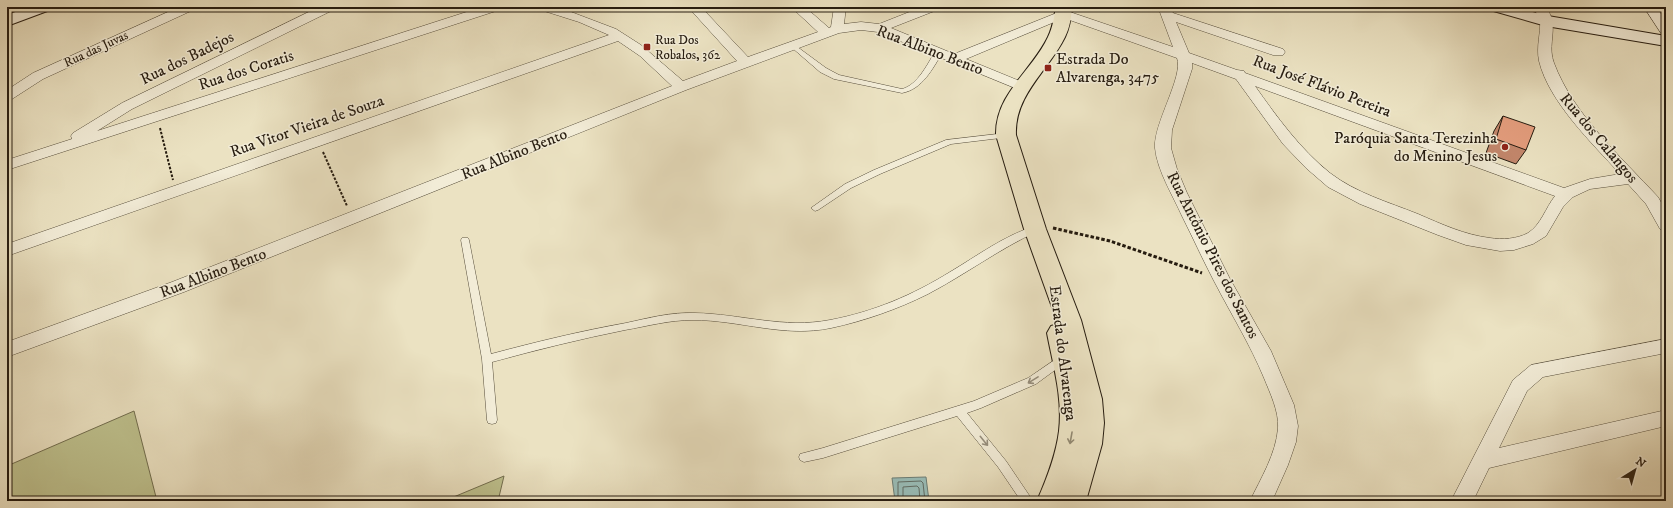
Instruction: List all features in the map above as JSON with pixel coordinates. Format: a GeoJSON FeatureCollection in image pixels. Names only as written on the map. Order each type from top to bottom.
{"type":"FeatureCollection","features":[{"type":"Feature","properties":{"kind":"main road"},"geometry":{"type":"LineString","coordinates":[[7,21],[44,7]]}},
{"type":"Feature","properties":{"kind":"main road"},"geometry":{"type":"LineString","coordinates":[[1496,7],[1543,14],[1666,41]]}},
{"type":"Feature","properties":{"kind":"main road","name":"Estrada do Alvarenga"},"geometry":{"type":"LineString","coordinates":[[1064,10],[1058,33],[1012,104],[1006,121],[1006,136],[1035,228],[1069,320],[1089,399],[1091,423],[1089,444],[1072,501]]}},
{"type":"Feature","properties":{"kind":"main road","name":"Estrada do Alvarenga"},"geometry":{"type":"LineString","coordinates":[[1051,501],[1068,452],[1072,429],[1072,405],[1058,326],[1053,274]]}},
{"type":"Feature","properties":{"kind":"street","name":"Rua das Juvas"},"geometry":{"type":"LineString","coordinates":[[7,96],[38,76],[189,7]]}},
{"type":"Feature","properties":{"kind":"street","name":"Rua dos Badejos"},"geometry":{"type":"LineString","coordinates":[[64,146],[81,133],[127,106],[329,7]]}},
{"type":"Feature","properties":{"kind":"street","name":"Rua dos Coratis"},"geometry":{"type":"LineString","coordinates":[[7,165],[495,7]]}},
{"type":"Feature","properties":{"kind":"street"},"geometry":{"type":"LineString","coordinates":[[545,7],[578,18],[619,36],[639,49],[681,87]]}},
{"type":"Feature","properties":{"kind":"street"},"geometry":{"type":"LineString","coordinates":[[694,7],[746,63]]}},
{"type":"Feature","properties":{"kind":"street"},"geometry":{"type":"LineString","coordinates":[[797,7],[832,31],[840,7]]}},
{"type":"Feature","properties":{"kind":"street"},"geometry":{"type":"LineString","coordinates":[[880,28],[933,7]]}},
{"type":"Feature","properties":{"kind":"street"},"geometry":{"type":"LineString","coordinates":[[1650,7],[1666,30]]}},
{"type":"Feature","properties":{"kind":"street"},"geometry":{"type":"LineString","coordinates":[[954,59],[1064,10]]}},
{"type":"Feature","properties":{"kind":"street","name":"Rua José Flávio Pereira"},"geometry":{"type":"LineString","coordinates":[[1064,10],[1427,145],[1566,194]]}},
{"type":"Feature","properties":{"kind":"street"},"geometry":{"type":"LineString","coordinates":[[1166,11],[1278,52]]}},
{"type":"Feature","properties":{"kind":"street","name":"Rua Antônio Pires dos Santos"},"geometry":{"type":"LineString","coordinates":[[1166,11],[1184,54],[1184,69],[1165,130],[1163,148],[1169,169],[1179,193],[1222,280],[1262,351],[1284,405],[1288,426],[1286,442],[1278,465],[1261,501]]}},
{"type":"Feature","properties":{"kind":"street","name":"Rua dos Calangos"},"geometry":{"type":"LineString","coordinates":[[1543,14],[1546,61],[1555,83],[1572,111],[1652,201],[1666,225]]}},
{"type":"Feature","properties":{"kind":"street","name":"Rua Albino Bento"},"geometry":{"type":"LineString","coordinates":[[7,350],[178,287],[681,87],[832,31],[862,26],[880,28],[1022,87]]}},
{"type":"Feature","properties":{"kind":"street","name":"Rua Vitor Vieira de Souza"},"geometry":{"type":"LineString","coordinates":[[7,250],[619,36]]}},
{"type":"Feature","properties":{"kind":"street"},"geometry":{"type":"LineString","coordinates":[[1239,74],[1278,129],[1307,161],[1325,177],[1341,188],[1360,198],[1450,233],[1500,245],[1514,244],[1529,240],[1539,232],[1566,194],[1574,189],[1589,184],[1632,178]]}},
{"type":"Feature","properties":{"kind":"street"},"geometry":{"type":"LineString","coordinates":[[1462,501],[1520,386],[1529,376],[1538,370],[1556,366],[1629,354],[1666,346]]}},
{"type":"Feature","properties":{"kind":"street"},"geometry":{"type":"LineString","coordinates":[[1482,461],[1666,418]]}},
{"type":"Feature","properties":{"kind":"lane"},"geometry":{"type":"LineString","coordinates":[[792,45],[823,70],[837,77],[902,91],[909,90],[918,83],[939,52]]}},
{"type":"Feature","properties":{"kind":"lane"},"geometry":{"type":"LineString","coordinates":[[815,208],[848,186],[862,179],[949,142],[968,138],[1006,136]]}},
{"type":"Feature","properties":{"kind":"lane"},"geometry":{"type":"LineString","coordinates":[[487,359],[573,336],[675,317],[702,316],[776,327],[801,329],[830,324],[901,303],[926,291],[1014,237],[1035,228]]}},
{"type":"Feature","properties":{"kind":"lane"},"geometry":{"type":"LineString","coordinates":[[465,240],[487,359],[492,420]]}},
{"type":"Feature","properties":{"kind":"lane"},"geometry":{"type":"LineString","coordinates":[[804,457],[823,453],[977,405],[1032,381],[1064,357]]}},
{"type":"Feature","properties":{"kind":"lane"},"geometry":{"type":"LineString","coordinates":[[959,411],[1002,464],[1027,501]]}},
{"type":"Feature","properties":{"kind":"path"},"geometry":{"type":"LineString","coordinates":[[158,116],[175,192]]}},
{"type":"Feature","properties":{"kind":"path"},"geometry":{"type":"LineString","coordinates":[[318,141],[353,218]]}},
{"type":"Feature","properties":{"kind":"path"},"geometry":{"type":"LineString","coordinates":[[1035,228],[1054,228],[1090,235],[1123,244],[1222,280]]}},
{"type":"Feature","properties":{"kind":"green space"},"geometry":{"type":"Polygon","coordinates":[[[134,411],[157,501],[7,501],[7,466],[134,411]]]}},
{"type":"Feature","properties":{"kind":"green space"},"geometry":{"type":"Polygon","coordinates":[[[504,476],[498,501],[444,501],[504,476]]]}},
{"type":"Feature","properties":{"kind":"water"},"geometry":{"type":"Polygon","coordinates":[[[926,477],[929,501],[895,501],[892,478],[926,477]]]}},
{"type":"Feature","properties":{"kind":"building"},"geometry":{"type":"Polygon","coordinates":[[[1503,116],[1535,127],[1526,150],[1496,139],[1503,116]]]}},
{"type":"Feature","properties":{"kind":"place","name":"Rua Dos Robalos, 362"},"geometry":{"type":"Point","coordinates":[647,47]}},
{"type":"Feature","properties":{"kind":"place","name":"Estrada Do Alvarenga, 3475"},"geometry":{"type":"Point","coordinates":[1048,68]}},
{"type":"Feature","properties":{"kind":"place","name":"Paróquia Santa Terezinha do Menino Jesus"},"geometry":{"type":"Point","coordinates":[1505,147]}}]}
